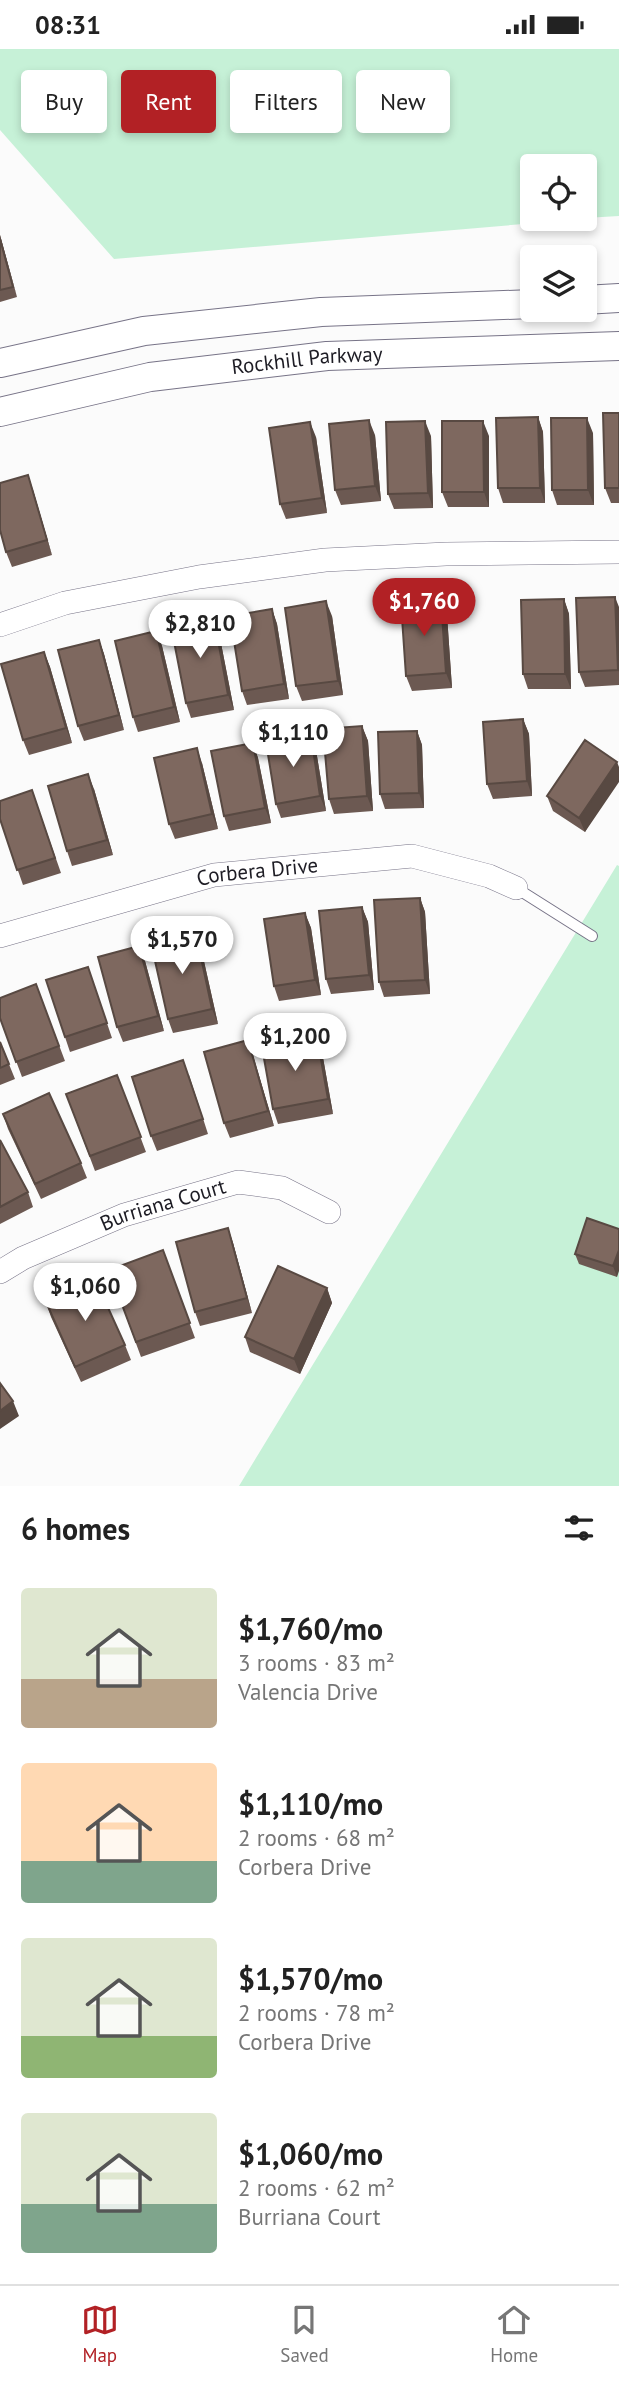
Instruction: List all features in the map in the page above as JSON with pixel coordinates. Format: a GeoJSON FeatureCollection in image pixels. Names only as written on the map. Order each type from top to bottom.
{"type":"FeatureCollection","features":[{"type":"Feature","properties":{"kind":"street"},"geometry":{"type":"LineString","coordinates":[[597,299],[619,298]]}},
{"type":"Feature","properties":{"kind":"street"},"geometry":{"type":"LineString","coordinates":[[0,363],[157,330],[321,312],[520,304]]}},
{"type":"Feature","properties":{"kind":"street","name":"Rockhill Parkway"},"geometry":{"type":"LineString","coordinates":[[0,412],[150,377],[327,356],[619,347]]}},
{"type":"Feature","properties":{"kind":"street"},"geometry":{"type":"LineString","coordinates":[[0,625],[65,603],[200,577],[325,561],[446,554],[619,552]]}},
{"type":"Feature","properties":{"kind":"street","name":"Corbera Drive"},"geometry":{"type":"LineString","coordinates":[[0,936],[214,875],[412,856],[489,876],[516,888]]}},
{"type":"Feature","properties":{"kind":"street","name":"Burriana Court"},"geometry":{"type":"LineString","coordinates":[[0,1272],[23,1258],[124,1215],[238,1182],[282,1188],[329,1212]]}},
{"type":"Feature","properties":{"kind":"lane"},"geometry":{"type":"LineString","coordinates":[[516,888],[592,936]]}},
{"type":"Feature","properties":{"kind":"green space"},"geometry":{"type":"Polygon","coordinates":[[[0,49],[619,49],[619,216],[597,217],[597,154],[520,154],[520,224],[114,259],[0,130],[0,49]]]}},
{"type":"Feature","properties":{"kind":"green space"},"geometry":{"type":"Polygon","coordinates":[[[617,865],[619,1486],[239,1486],[617,865]]]}},
{"type":"Feature","properties":{"kind":"building"},"geometry":{"type":"Polygon","coordinates":[[[0,239],[13,287],[0,290],[0,239]]]}},
{"type":"Feature","properties":{"kind":"building"},"geometry":{"type":"Polygon","coordinates":[[[603,413],[619,413],[619,488],[605,488],[603,413]]]}},
{"type":"Feature","properties":{"kind":"building"},"geometry":{"type":"Polygon","coordinates":[[[538,417],[540,488],[498,488],[496,418],[538,417]]]}},
{"type":"Feature","properties":{"kind":"building"},"geometry":{"type":"Polygon","coordinates":[[[551,418],[587,418],[588,490],[552,490],[551,418]]]}},
{"type":"Feature","properties":{"kind":"building"},"geometry":{"type":"Polygon","coordinates":[[[369,420],[375,486],[335,490],[329,424],[369,420]]]}},
{"type":"Feature","properties":{"kind":"building"},"geometry":{"type":"Polygon","coordinates":[[[425,421],[428,493],[388,494],[386,422],[425,421]]]}},
{"type":"Feature","properties":{"kind":"building"},"geometry":{"type":"Polygon","coordinates":[[[442,421],[483,421],[484,492],[442,492],[442,421]]]}},
{"type":"Feature","properties":{"kind":"building"},"geometry":{"type":"Polygon","coordinates":[[[310,422],[322,498],[280,504],[269,428],[310,422]]]}},
{"type":"Feature","properties":{"kind":"building"},"geometry":{"type":"Polygon","coordinates":[[[28,475],[47,540],[6,552],[0,530],[0,483],[28,475]]]}},
{"type":"Feature","properties":{"kind":"building"},"geometry":{"type":"Polygon","coordinates":[[[615,597],[618,670],[579,672],[576,598],[615,597]]]}},
{"type":"Feature","properties":{"kind":"building"},"geometry":{"type":"Polygon","coordinates":[[[564,599],[565,674],[523,674],[521,600],[564,599]]]}},
{"type":"Feature","properties":{"kind":"building"},"geometry":{"type":"Polygon","coordinates":[[[441,600],[446,673],[406,676],[401,603],[441,600]]]}},
{"type":"Feature","properties":{"kind":"building"},"geometry":{"type":"Polygon","coordinates":[[[326,601],[338,681],[296,686],[285,608],[326,601]]]}},
{"type":"Feature","properties":{"kind":"building"},"geometry":{"type":"Polygon","coordinates":[[[272,609],[284,684],[242,691],[230,616],[272,609]]]}},
{"type":"Feature","properties":{"kind":"building"},"geometry":{"type":"Polygon","coordinates":[[[214,618],[228,695],[186,703],[171,626],[214,618]]]}},
{"type":"Feature","properties":{"kind":"building"},"geometry":{"type":"Polygon","coordinates":[[[156,631],[174,707],[133,717],[115,641],[156,631]]]}},
{"type":"Feature","properties":{"kind":"building"},"geometry":{"type":"Polygon","coordinates":[[[99,640],[119,715],[78,726],[58,650],[99,640]]]}},
{"type":"Feature","properties":{"kind":"building"},"geometry":{"type":"Polygon","coordinates":[[[44,652],[66,728],[23,740],[1,664],[44,652]]]}},
{"type":"Feature","properties":{"kind":"building"},"geometry":{"type":"Polygon","coordinates":[[[523,719],[527,781],[487,784],[483,722],[523,719]]]}},
{"type":"Feature","properties":{"kind":"building"},"geometry":{"type":"Polygon","coordinates":[[[362,726],[367,796],[329,799],[323,729],[362,726]]]}},
{"type":"Feature","properties":{"kind":"building"},"geometry":{"type":"Polygon","coordinates":[[[417,731],[419,793],[380,794],[378,732],[417,731]]]}},
{"type":"Feature","properties":{"kind":"building"},"geometry":{"type":"Polygon","coordinates":[[[311,735],[320,796],[276,804],[266,742],[311,735]]]}},
{"type":"Feature","properties":{"kind":"building"},"geometry":{"type":"Polygon","coordinates":[[[585,740],[617,762],[579,818],[547,796],[585,740]]]}},
{"type":"Feature","properties":{"kind":"building"},"geometry":{"type":"Polygon","coordinates":[[[253,743],[265,808],[224,816],[211,751],[253,743]]]}},
{"type":"Feature","properties":{"kind":"building"},"geometry":{"type":"Polygon","coordinates":[[[197,748],[212,814],[169,824],[154,758],[197,748]]]}},
{"type":"Feature","properties":{"kind":"building"},"geometry":{"type":"Polygon","coordinates":[[[88,774],[107,840],[67,851],[48,786],[88,774]]]}},
{"type":"Feature","properties":{"kind":"building"},"geometry":{"type":"Polygon","coordinates":[[[32,790],[55,858],[17,870],[0,819],[0,801],[32,790]]]}},
{"type":"Feature","properties":{"kind":"building"},"geometry":{"type":"Polygon","coordinates":[[[420,898],[425,980],[379,982],[374,900],[420,898]]]}},
{"type":"Feature","properties":{"kind":"building"},"geometry":{"type":"Polygon","coordinates":[[[362,907],[369,975],[326,979],[319,911],[362,907]]]}},
{"type":"Feature","properties":{"kind":"building"},"geometry":{"type":"Polygon","coordinates":[[[305,913],[315,980],[274,986],[264,919],[305,913]]]}},
{"type":"Feature","properties":{"kind":"building"},"geometry":{"type":"Polygon","coordinates":[[[196,934],[212,1009],[168,1019],[151,943],[196,934]]]}},
{"type":"Feature","properties":{"kind":"building"},"geometry":{"type":"Polygon","coordinates":[[[139,946],[158,1016],[117,1027],[98,957],[139,946]]]}},
{"type":"Feature","properties":{"kind":"building"},"geometry":{"type":"Polygon","coordinates":[[[88,967],[107,1023],[65,1037],[46,980],[88,967]]]}},
{"type":"Feature","properties":{"kind":"building"},"geometry":{"type":"Polygon","coordinates":[[[36,984],[59,1046],[16,1062],[0,1018],[0,998],[36,984]]]}},
{"type":"Feature","properties":{"kind":"building"},"geometry":{"type":"Polygon","coordinates":[[[317,1037],[328,1099],[273,1109],[262,1047],[317,1037]]]}},
{"type":"Feature","properties":{"kind":"building"},"geometry":{"type":"Polygon","coordinates":[[[248,1040],[268,1111],[224,1123],[204,1052],[248,1040]]]}},
{"type":"Feature","properties":{"kind":"building"},"geometry":{"type":"Polygon","coordinates":[[[0,1042],[9,1064],[0,1068],[0,1042]]]}},
{"type":"Feature","properties":{"kind":"building"},"geometry":{"type":"Polygon","coordinates":[[[183,1060],[203,1119],[151,1136],[132,1077],[183,1060]]]}},
{"type":"Feature","properties":{"kind":"building"},"geometry":{"type":"Polygon","coordinates":[[[117,1075],[141,1137],[90,1156],[66,1094],[117,1075]]]}},
{"type":"Feature","properties":{"kind":"building"},"geometry":{"type":"Polygon","coordinates":[[[49,1093],[81,1163],[35,1184],[3,1114],[49,1093]]]}},
{"type":"Feature","properties":{"kind":"building"},"geometry":{"type":"Polygon","coordinates":[[[0,1140],[28,1192],[0,1207],[0,1140]]]}},
{"type":"Feature","properties":{"kind":"building"},"geometry":{"type":"Polygon","coordinates":[[[587,1218],[619,1229],[619,1250],[613,1266],[575,1254],[587,1218]]]}},
{"type":"Feature","properties":{"kind":"building"},"geometry":{"type":"Polygon","coordinates":[[[228,1228],[247,1298],[195,1312],[176,1242],[228,1228]]]}},
{"type":"Feature","properties":{"kind":"building"},"geometry":{"type":"Polygon","coordinates":[[[163,1250],[190,1323],[136,1342],[109,1270],[163,1250]]]}},
{"type":"Feature","properties":{"kind":"building"},"geometry":{"type":"Polygon","coordinates":[[[278,1266],[327,1288],[294,1359],[245,1337],[278,1266]]]}},
{"type":"Feature","properties":{"kind":"building"},"geometry":{"type":"Polygon","coordinates":[[[95,1279],[125,1345],[75,1367],[46,1302],[95,1279]]]}},
{"type":"Feature","properties":{"kind":"building"},"geometry":{"type":"Polygon","coordinates":[[[0,1383],[13,1401],[0,1411],[0,1383]]]}}]}
